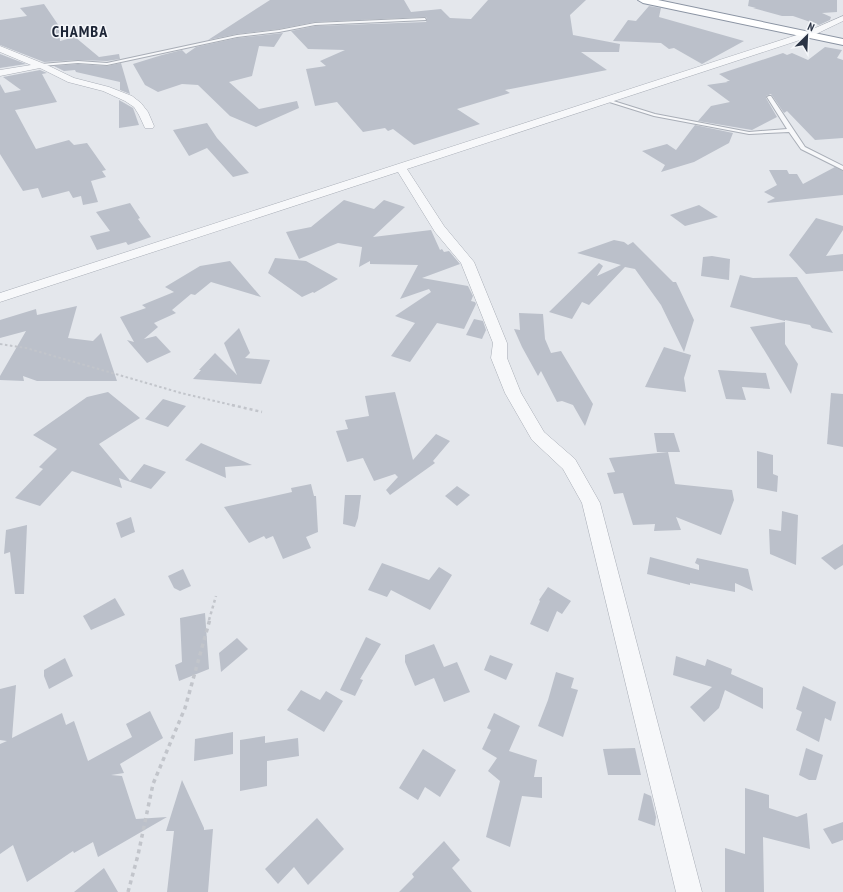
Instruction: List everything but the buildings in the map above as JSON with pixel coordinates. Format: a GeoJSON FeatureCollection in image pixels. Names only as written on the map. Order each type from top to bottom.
{"type":"FeatureCollection","features":[{"type":"Feature","properties":{"kind":"highway"},"geometry":{"type":"LineString","coordinates":[[643,0],[813,33],[843,36]]}},
{"type":"Feature","properties":{"kind":"highway"},"geometry":{"type":"LineString","coordinates":[[665,0],[813,33],[843,42]]}},
{"type":"Feature","properties":{"kind":"street"},"geometry":{"type":"LineString","coordinates":[[0,298],[813,33],[843,18]]}},
{"type":"Feature","properties":{"kind":"street"},"geometry":{"type":"LineString","coordinates":[[0,49],[41,65],[58,75],[72,80],[100,86],[133,101],[146,116],[149,126]]}},
{"type":"Feature","properties":{"kind":"street"},"geometry":{"type":"LineString","coordinates":[[0,73],[41,65]]}},
{"type":"Feature","properties":{"kind":"street"},"geometry":{"type":"LineString","coordinates":[[401,168],[425,206],[458,253],[467,262],[500,343],[499,358],[513,393],[538,436],[569,464],[591,503],[689,892]]}},
{"type":"Feature","properties":{"kind":"lane"},"geometry":{"type":"LineString","coordinates":[[41,65],[78,62],[106,64],[251,33],[279,31],[315,24],[425,19]]}},
{"type":"Feature","properties":{"kind":"lane"},"geometry":{"type":"LineString","coordinates":[[769,96],[803,148],[843,168]]}},
{"type":"Feature","properties":{"kind":"lane"},"geometry":{"type":"LineString","coordinates":[[605,100],[654,115],[749,133],[790,130]]}},
{"type":"Feature","properties":{"kind":"path"},"geometry":{"type":"LineString","coordinates":[[0,344],[26,348],[181,393],[262,412]]}},
{"type":"Feature","properties":{"kind":"path"},"geometry":{"type":"LineString","coordinates":[[128,892],[138,855],[153,784],[185,708],[216,596]]}},
{"type":"Feature","properties":{"kind":"district","name":"CHAMBA"},"geometry":{"type":"Point","coordinates":[80,31]}}]}
